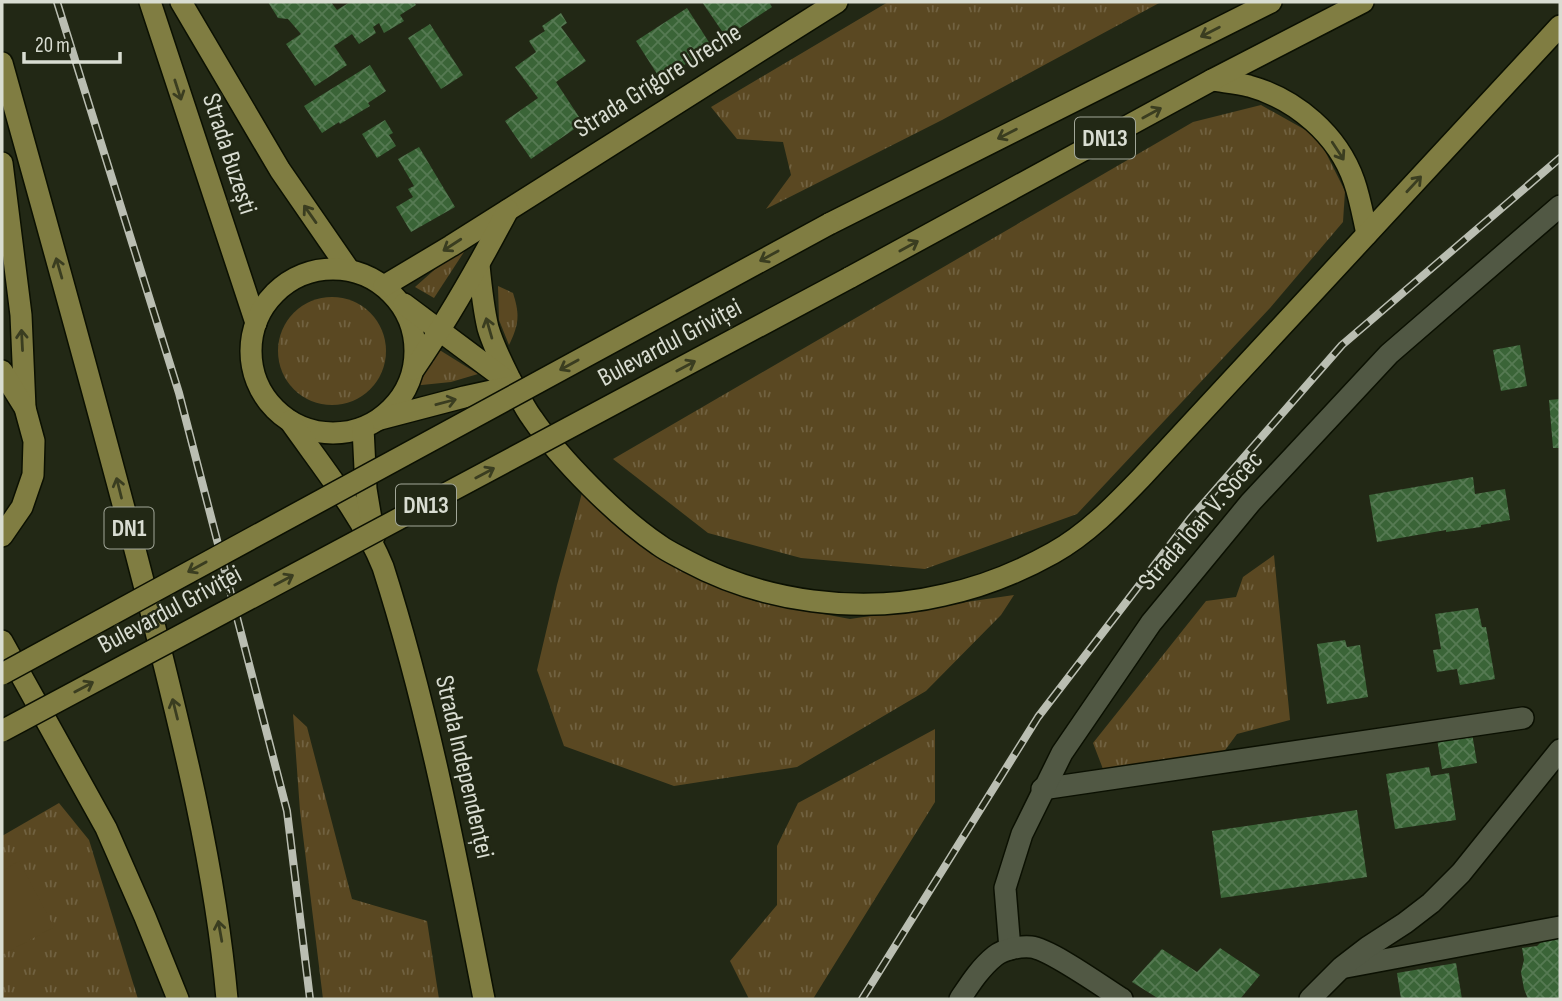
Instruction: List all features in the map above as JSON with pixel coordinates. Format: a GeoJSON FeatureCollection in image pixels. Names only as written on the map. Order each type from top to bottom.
{"type":"FeatureCollection","features":[{"type":"Feature","properties":{"kind":"main road","name":"Strada Buzești"},"geometry":{"type":"LineString","coordinates":[[150,2],[256,324]]}},
{"type":"Feature","properties":{"kind":"main road","name":"Strada Buzești"},"geometry":{"type":"LineString","coordinates":[[181,2],[280,170],[349,270]]}},
{"type":"Feature","properties":{"kind":"main road","name":"Strada Grigore Ureche"},"geometry":{"type":"LineString","coordinates":[[391,293],[433,258],[509,208],[837,2]]}},
{"type":"Feature","properties":{"kind":"main road","name":"Bulevardul Griviței"},"geometry":{"type":"LineString","coordinates":[[2,674],[829,223],[1271,2]]}},
{"type":"Feature","properties":{"kind":"main road","name":"Bulevardul Griviței"},"geometry":{"type":"LineString","coordinates":[[2,731],[849,278],[1212,80],[1363,2]]}},
{"type":"Feature","properties":{"kind":"main road"},"geometry":{"type":"LineString","coordinates":[[479,265],[483,306],[489,330],[498,355],[531,417],[574,470],[621,516],[661,547],[742,586],[817,602],[900,602],[943,596],[1016,571],[1054,552],[1101,519],[1560,26]]}},
{"type":"Feature","properties":{"kind":"main road","name":"DN1"},"geometry":{"type":"LineString","coordinates":[[2,63],[106,434],[176,716],[202,829],[222,944],[227,999]]}},
{"type":"Feature","properties":{"kind":"main road"},"geometry":{"type":"LineString","coordinates":[[1212,80],[1250,86],[1283,99],[1315,123],[1339,150],[1354,181],[1367,234]]}},
{"type":"Feature","properties":{"kind":"main road"},"geometry":{"type":"LineString","coordinates":[[2,163],[21,315],[26,408],[34,441],[33,475],[22,507],[2,537]]}},
{"type":"Feature","properties":{"kind":"main road"},"geometry":{"type":"LineString","coordinates":[[372,424],[389,412],[404,393],[413,371],[479,265],[509,208]]}},
{"type":"Feature","properties":{"kind":"main road"},"geometry":{"type":"LineString","coordinates":[[316,270],[349,270],[368,276],[514,386],[464,397],[351,432],[326,433],[290,421],[267,400],[253,371],[252,339],[262,308],[286,284],[300,275],[316,270]]}},
{"type":"Feature","properties":{"kind":"main road"},"geometry":{"type":"LineString","coordinates":[[391,293],[407,316],[414,334],[416,352],[413,371]]}},
{"type":"Feature","properties":{"kind":"main road"},"geometry":{"type":"LineString","coordinates":[[2,371],[26,408]]}},
{"type":"Feature","properties":{"kind":"main road","name":"Strada Independenței"},"geometry":{"type":"LineString","coordinates":[[290,421],[342,494],[376,550]]}},
{"type":"Feature","properties":{"kind":"main road","name":"Strada Independenței"},"geometry":{"type":"LineString","coordinates":[[372,424],[366,489],[376,550],[418,686],[440,776],[484,999]]}},
{"type":"Feature","properties":{"kind":"main road"},"geometry":{"type":"LineString","coordinates":[[2,641],[106,828],[178,999]]}},
{"type":"Feature","properties":{"kind":"main road"},"geometry":{"type":"LineString","coordinates":[[145,917],[166,999]]}},
{"type":"Feature","properties":{"kind":"street","name":"Strada Ioan V. Socec"},"geometry":{"type":"LineString","coordinates":[[1010,949],[1005,888],[1022,834],[1062,753],[1151,623],[1250,503],[1389,354],[1560,206]]}},
{"type":"Feature","properties":{"kind":"street"},"geometry":{"type":"LineString","coordinates":[[1042,789],[1523,718]]}},
{"type":"Feature","properties":{"kind":"street"},"geometry":{"type":"LineString","coordinates":[[1310,999],[1342,967],[1431,903],[1461,873],[1560,750]]}},
{"type":"Feature","properties":{"kind":"street"},"geometry":{"type":"LineString","coordinates":[[1342,967],[1560,927]]}},
{"type":"Feature","properties":{"kind":"street"},"geometry":{"type":"LineString","coordinates":[[960,999],[974,977],[996,955],[1010,949],[1032,947],[1053,956],[1122,999]]}},
{"type":"Feature","properties":{"kind":"green space"},"geometry":{"type":"Polygon","coordinates":[[[888,2],[1161,2],[942,120],[766,209],[791,175],[783,142],[737,139],[711,107],[888,2]]]}},
{"type":"Feature","properties":{"kind":"green space"},"geometry":{"type":"Polygon","coordinates":[[[1261,105],[1318,137],[1345,191],[1343,222],[1270,308],[1077,514],[925,569],[801,558],[708,533],[613,459],[1193,122],[1261,105]]]}},
{"type":"Feature","properties":{"kind":"green space"},"geometry":{"type":"Polygon","coordinates":[[[477,232],[434,298],[415,287],[477,232]]]}},
{"type":"Feature","properties":{"kind":"green space"},"geometry":{"type":"Polygon","coordinates":[[[498,286],[513,293],[517,307],[517,325],[509,345],[499,320],[498,286]]]}},
{"type":"Feature","properties":{"kind":"green space"},"geometry":{"type":"Polygon","coordinates":[[[332,297],[353,301],[370,313],[382,330],[386,351],[382,372],[370,389],[353,401],[332,405],[311,401],[294,389],[282,372],[278,351],[282,330],[294,313],[311,301],[332,297]]]}},
{"type":"Feature","properties":{"kind":"green space"},"geometry":{"type":"Polygon","coordinates":[[[438,349],[478,374],[451,382],[412,386],[438,349]]]}},
{"type":"Feature","properties":{"kind":"green space"},"geometry":{"type":"Polygon","coordinates":[[[582,493],[658,555],[754,601],[850,619],[1014,595],[1001,615],[926,691],[797,767],[674,786],[564,746],[537,670],[582,493]]]}},
{"type":"Feature","properties":{"kind":"green space"},"geometry":{"type":"Polygon","coordinates":[[[1274,555],[1290,720],[1237,734],[1223,753],[1103,769],[1093,743],[1206,601],[1236,597],[1243,577],[1274,555]]]}},
{"type":"Feature","properties":{"kind":"green space"},"geometry":{"type":"Polygon","coordinates":[[[293,714],[307,727],[352,899],[427,921],[439,999],[323,999],[300,811],[293,714]]]}},
{"type":"Feature","properties":{"kind":"green space"},"geometry":{"type":"Polygon","coordinates":[[[935,729],[935,802],[813,999],[749,999],[730,961],[777,905],[777,846],[798,803],[935,729]]]}},
{"type":"Feature","properties":{"kind":"green space"},"geometry":{"type":"Polygon","coordinates":[[[59,803],[89,840],[138,999],[2,999],[2,836],[59,803]]]}},
{"type":"Feature","properties":{"kind":"green space"},"geometry":{"type":"Polygon","coordinates":[[[19,861],[54,927],[2,955],[2,871],[19,861]]]}},
{"type":"Feature","properties":{"kind":"building"},"geometry":{"type":"Polygon","coordinates":[[[268,2],[331,2],[337,10],[350,2],[414,2],[416,5],[400,15],[404,21],[384,33],[379,23],[373,27],[376,33],[359,44],[352,34],[334,46],[347,65],[315,86],[286,44],[301,34],[288,19],[278,18],[268,2]]]}},
{"type":"Feature","properties":{"kind":"building"},"geometry":{"type":"Polygon","coordinates":[[[702,2],[769,2],[772,7],[726,37],[702,2]]]}},
{"type":"Feature","properties":{"kind":"building"},"geometry":{"type":"Polygon","coordinates":[[[687,8],[712,47],[661,80],[636,41],[687,8]]]}},
{"type":"Feature","properties":{"kind":"building"},"geometry":{"type":"Polygon","coordinates":[[[561,13],[567,23],[561,27],[586,61],[556,82],[583,123],[531,159],[505,121],[538,98],[515,67],[536,52],[529,41],[545,31],[542,26],[561,13]]]}},
{"type":"Feature","properties":{"kind":"building"},"geometry":{"type":"Polygon","coordinates":[[[430,24],[463,75],[441,89],[408,38],[430,24]]]}},
{"type":"Feature","properties":{"kind":"building"},"geometry":{"type":"Polygon","coordinates":[[[370,65],[386,91],[368,103],[370,106],[322,133],[304,106],[370,65]]]}},
{"type":"Feature","properties":{"kind":"building"},"geometry":{"type":"Polygon","coordinates":[[[385,120],[393,133],[389,135],[396,146],[377,158],[362,134],[385,120]]]}},
{"type":"Feature","properties":{"kind":"building"},"geometry":{"type":"Polygon","coordinates":[[[419,147],[455,207],[411,232],[396,207],[413,197],[408,189],[414,186],[398,159],[419,147]]]}},
{"type":"Feature","properties":{"kind":"building"},"geometry":{"type":"Polygon","coordinates":[[[1520,345],[1527,386],[1501,391],[1493,350],[1520,345]]]}},
{"type":"Feature","properties":{"kind":"building"},"geometry":{"type":"Polygon","coordinates":[[[1560,399],[1560,448],[1553,448],[1549,400],[1560,399]]]}},
{"type":"Feature","properties":{"kind":"building"},"geometry":{"type":"Polygon","coordinates":[[[1473,477],[1475,494],[1505,489],[1510,520],[1481,527],[1377,542],[1369,495],[1473,477]]]}},
{"type":"Feature","properties":{"kind":"building"},"geometry":{"type":"Polygon","coordinates":[[[1478,608],[1482,627],[1486,627],[1495,679],[1460,685],[1457,669],[1437,672],[1433,650],[1441,649],[1435,614],[1478,608]]]}},
{"type":"Feature","properties":{"kind":"building"},"geometry":{"type":"Polygon","coordinates":[[[1345,640],[1347,647],[1360,645],[1368,697],[1327,704],[1317,644],[1345,640]]]}},
{"type":"Feature","properties":{"kind":"building"},"geometry":{"type":"Polygon","coordinates":[[[1471,727],[1477,763],[1442,769],[1436,733],[1471,727]]]}},
{"type":"Feature","properties":{"kind":"building"},"geometry":{"type":"Polygon","coordinates":[[[1429,767],[1431,776],[1449,773],[1456,820],[1395,829],[1386,774],[1429,767]]]}},
{"type":"Feature","properties":{"kind":"building"},"geometry":{"type":"Polygon","coordinates":[[[1357,810],[1367,877],[1221,898],[1212,831],[1357,810]]]}},
{"type":"Feature","properties":{"kind":"building"},"geometry":{"type":"Polygon","coordinates":[[[1560,936],[1560,999],[1528,999],[1521,972],[1524,960],[1522,948],[1537,946],[1543,940],[1560,936]]]}},
{"type":"Feature","properties":{"kind":"building"},"geometry":{"type":"Polygon","coordinates":[[[1220,948],[1260,975],[1240,999],[1159,999],[1132,982],[1162,949],[1197,972],[1220,948]]]}},
{"type":"Feature","properties":{"kind":"building"},"geometry":{"type":"Polygon","coordinates":[[[1456,963],[1462,999],[1401,999],[1397,973],[1456,963]]]}},
{"type":"Feature","properties":{"kind":"railway"},"geometry":{"type":"LineString","coordinates":[[57,2],[179,393],[287,811],[310,999]]}},
{"type":"Feature","properties":{"kind":"railway"},"geometry":{"type":"LineString","coordinates":[[862,999],[1038,717],[1190,519],[1342,345],[1560,158]]}}]}
